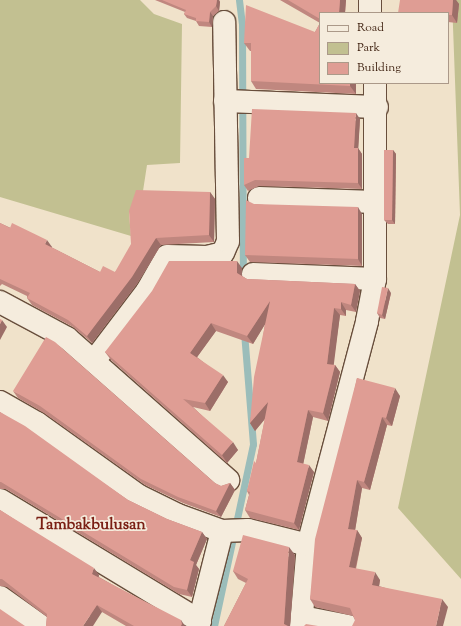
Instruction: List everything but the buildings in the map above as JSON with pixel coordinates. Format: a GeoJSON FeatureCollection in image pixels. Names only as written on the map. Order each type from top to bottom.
{"type":"FeatureCollection","features":[{"type":"Feature","properties":{"kind":"street"},"geometry":{"type":"LineString","coordinates":[[370,0],[370,12]]}},
{"type":"Feature","properties":{"kind":"street"},"geometry":{"type":"LineString","coordinates":[[94,361],[147,291],[167,256],[207,257],[223,253],[229,233],[239,102],[224,22]]}},
{"type":"Feature","properties":{"kind":"street"},"geometry":{"type":"LineString","coordinates":[[348,626],[302,621],[308,545],[367,321],[375,280],[377,107],[375,84]]}},
{"type":"Feature","properties":{"kind":"street"},"geometry":{"type":"LineString","coordinates":[[239,102],[377,107]]}},
{"type":"Feature","properties":{"kind":"street"},"geometry":{"type":"LineString","coordinates":[[259,198],[375,202]]}},
{"type":"Feature","properties":{"kind":"street"},"geometry":{"type":"LineString","coordinates":[[253,274],[375,280]]}},
{"type":"Feature","properties":{"kind":"street"},"geometry":{"type":"LineString","coordinates":[[0,302],[67,338],[228,480]]}},
{"type":"Feature","properties":{"kind":"street"},"geometry":{"type":"LineString","coordinates":[[0,402],[37,423],[139,496],[178,515],[233,530],[308,545]]}},
{"type":"Feature","properties":{"kind":"street"},"geometry":{"type":"LineString","coordinates":[[0,500],[199,623],[233,530]]}},
{"type":"Feature","properties":{"kind":"street"},"geometry":{"type":"LineString","coordinates":[[0,597],[41,626]]}},
{"type":"Feature","properties":{"kind":"green space"},"geometry":{"type":"Polygon","coordinates":[[[0,0],[140,0],[154,14],[182,24],[180,163],[147,165],[143,191],[136,194],[129,214],[131,236],[0,197],[0,0]]]}},
{"type":"Feature","properties":{"kind":"green space"},"geometry":{"type":"Polygon","coordinates":[[[452,0],[461,0],[461,579],[398,508],[460,215],[452,0]]]}},
{"type":"Feature","properties":{"kind":"waterway"},"geometry":{"type":"LineString","coordinates":[[239,0],[242,23],[243,278]]}},
{"type":"Feature","properties":{"kind":"waterway"},"geometry":{"type":"LineString","coordinates":[[214,626],[253,444],[244,333]]}},
{"type":"Feature","properties":{"kind":"district","name":"Tambakbulusan"},"geometry":{"type":"Point","coordinates":[91,526]}}]}
